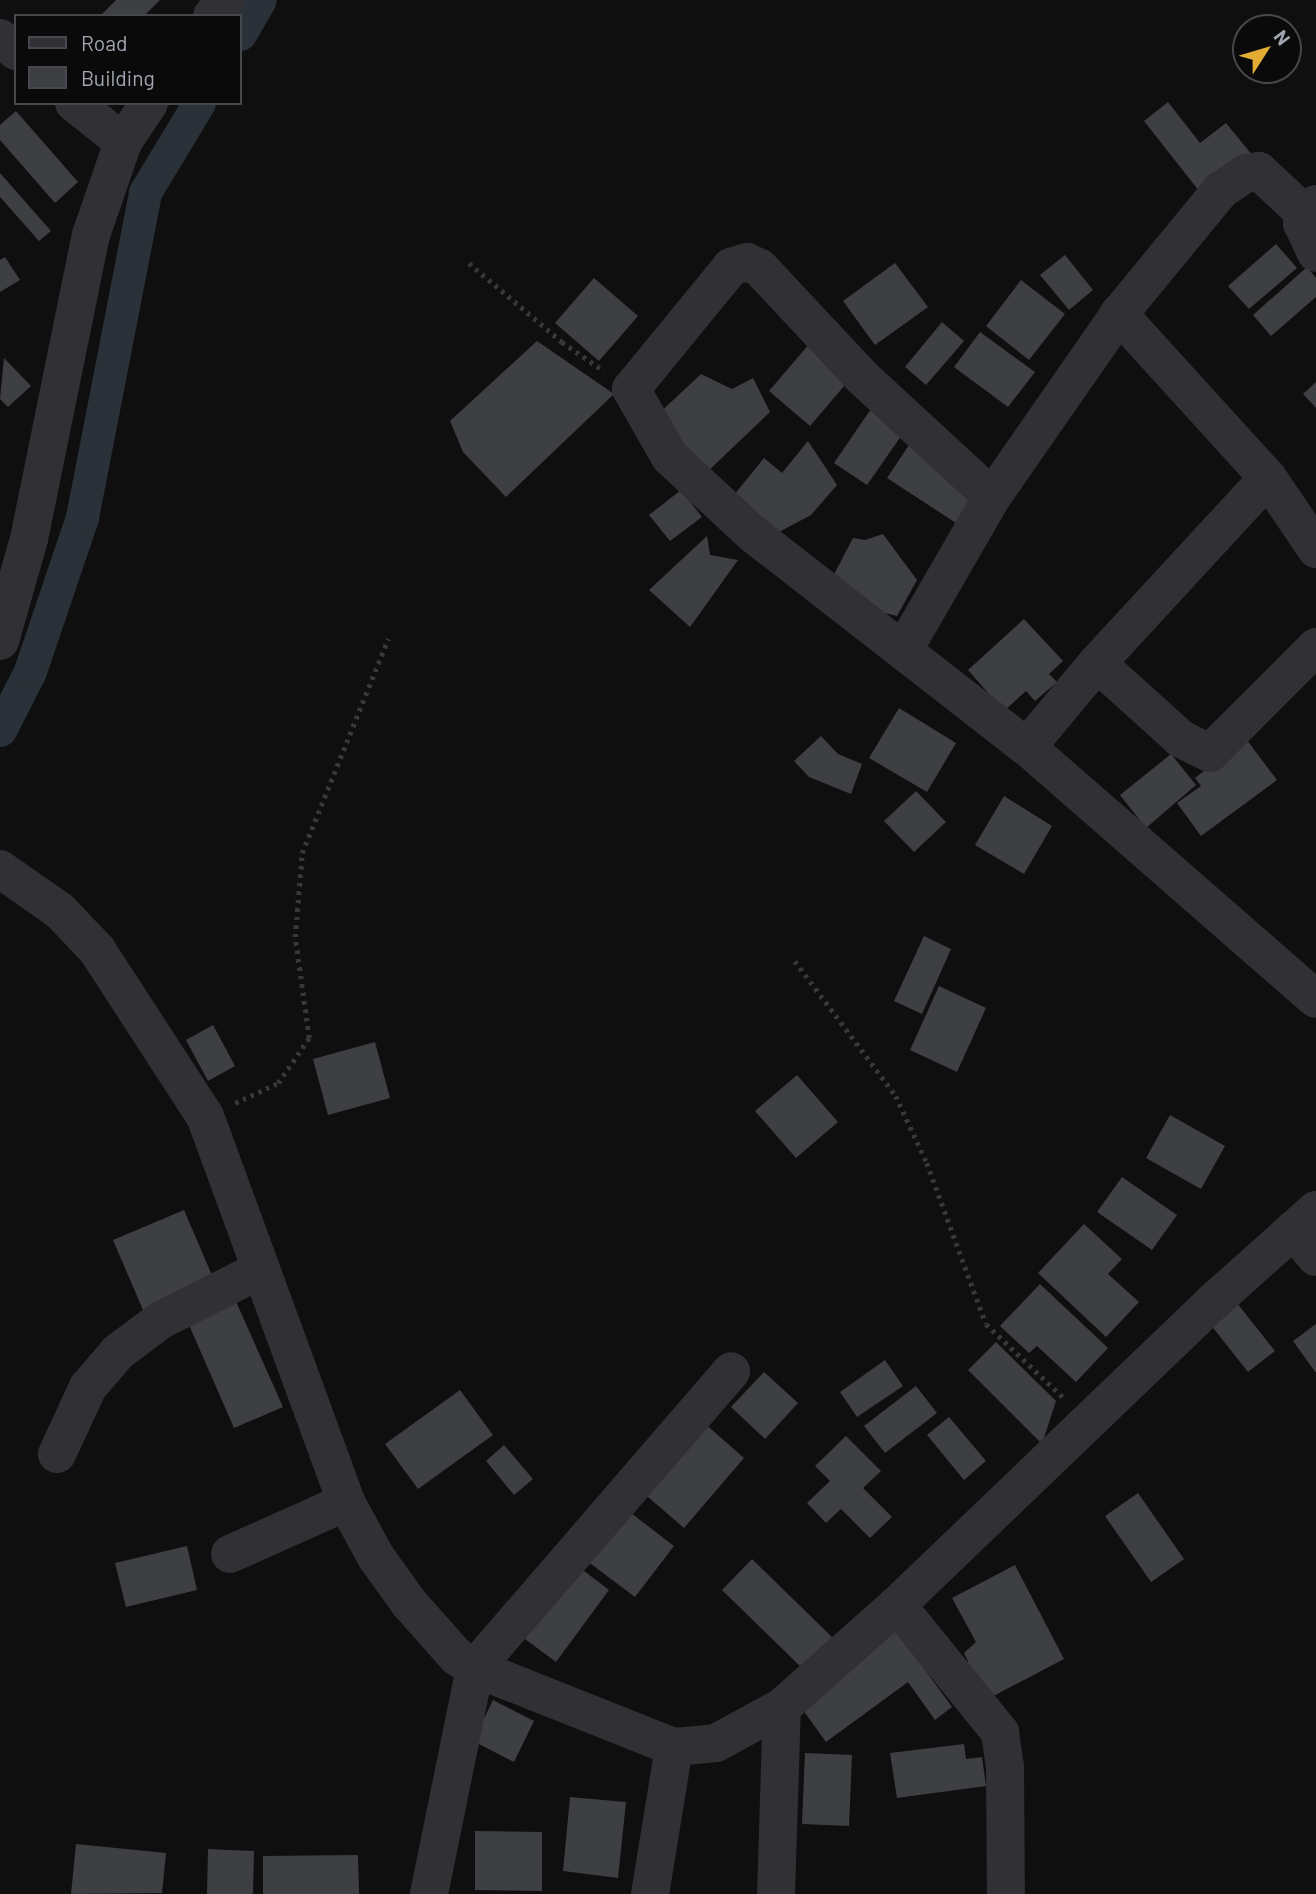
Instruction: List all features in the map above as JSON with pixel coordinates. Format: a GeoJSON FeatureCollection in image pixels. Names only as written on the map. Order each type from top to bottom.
{"type":"FeatureCollection","features":[{"type":"Feature","properties":{"kind":"street"},"geometry":{"type":"LineString","coordinates":[[214,14],[225,0]]}},
{"type":"Feature","properties":{"kind":"street"},"geometry":{"type":"LineString","coordinates":[[0,38],[14,49]]}},
{"type":"Feature","properties":{"kind":"street"},"geometry":{"type":"LineString","coordinates":[[77,105],[123,142]]}},
{"type":"Feature","properties":{"kind":"street"},"geometry":{"type":"LineString","coordinates":[[0,641],[29,538],[91,234],[123,142],[148,105]]}},
{"type":"Feature","properties":{"kind":"street"},"geometry":{"type":"LineString","coordinates":[[903,651],[992,497],[1119,314],[1221,190],[1246,173],[1259,171],[1311,209],[1302,223],[1316,253]]}},
{"type":"Feature","properties":{"kind":"street"},"geometry":{"type":"LineString","coordinates":[[992,497],[862,377],[760,268],[747,262],[731,267],[631,389],[670,457],[753,534],[1027,747],[1316,999]]}},
{"type":"Feature","properties":{"kind":"street"},"geometry":{"type":"LineString","coordinates":[[1119,314],[1268,478],[1316,549]]}},
{"type":"Feature","properties":{"kind":"street"},"geometry":{"type":"LineString","coordinates":[[1027,747],[1097,663],[1268,478]]}},
{"type":"Feature","properties":{"kind":"street"},"geometry":{"type":"LineString","coordinates":[[1097,663],[1181,739],[1210,753],[1316,646]]}},
{"type":"Feature","properties":{"kind":"street"},"geometry":{"type":"LineString","coordinates":[[0,869],[60,911],[97,950],[142,1013],[205,1116],[345,1502],[376,1557],[409,1603],[434,1634],[475,1668],[674,1747],[716,1743],[782,1707],[897,1605],[1089,1420],[1308,1232]]}},
{"type":"Feature","properties":{"kind":"street"},"geometry":{"type":"LineString","coordinates":[[57,1454],[88,1387],[118,1352],[161,1320],[260,1269]]}},
{"type":"Feature","properties":{"kind":"street"},"geometry":{"type":"LineString","coordinates":[[429,1894],[475,1668],[731,1371]]}},
{"type":"Feature","properties":{"kind":"street"},"geometry":{"type":"LineString","coordinates":[[230,1554],[345,1502]]}},
{"type":"Feature","properties":{"kind":"street"},"geometry":{"type":"LineString","coordinates":[[897,1605],[1000,1732],[1006,1766],[1006,1894]]}},
{"type":"Feature","properties":{"kind":"street"},"geometry":{"type":"LineString","coordinates":[[776,1894],[782,1707]]}},
{"type":"Feature","properties":{"kind":"street"},"geometry":{"type":"LineString","coordinates":[[650,1894],[674,1747]]}},
{"type":"Feature","properties":{"kind":"path"},"geometry":{"type":"LineString","coordinates":[[469,263],[562,342],[631,389]]}},
{"type":"Feature","properties":{"kind":"path"},"geometry":{"type":"LineString","coordinates":[[205,1116],[278,1083],[309,1038],[295,937],[302,853],[388,639]]}},
{"type":"Feature","properties":{"kind":"path"},"geometry":{"type":"LineString","coordinates":[[795,961],[896,1096],[986,1324],[1089,1420]]}},
{"type":"Feature","properties":{"kind":"building"},"geometry":{"type":"Polygon","coordinates":[[[116,0],[160,0],[146,14],[102,14],[116,0]]]}},
{"type":"Feature","properties":{"kind":"building"},"geometry":{"type":"Polygon","coordinates":[[[1168,102],[1200,143],[1226,123],[1253,156],[1203,196],[1144,121],[1168,102]]]}},
{"type":"Feature","properties":{"kind":"building"},"geometry":{"type":"Polygon","coordinates":[[[16,111],[78,182],[55,203],[0,140],[0,125],[16,111]]]}},
{"type":"Feature","properties":{"kind":"building"},"geometry":{"type":"Polygon","coordinates":[[[0,173],[51,231],[39,241],[0,197],[0,173]]]}},
{"type":"Feature","properties":{"kind":"building"},"geometry":{"type":"Polygon","coordinates":[[[1276,244],[1297,268],[1249,309],[1228,286],[1276,244]]]}},
{"type":"Feature","properties":{"kind":"building"},"geometry":{"type":"Polygon","coordinates":[[[1065,255],[1093,290],[1069,310],[1040,275],[1065,255]]]}},
{"type":"Feature","properties":{"kind":"building"},"geometry":{"type":"Polygon","coordinates":[[[5,257],[20,280],[0,292],[0,260],[5,257]]]}},
{"type":"Feature","properties":{"kind":"building"},"geometry":{"type":"Polygon","coordinates":[[[895,263],[928,307],[875,345],[843,301],[895,263]]]}},
{"type":"Feature","properties":{"kind":"building"},"geometry":{"type":"Polygon","coordinates":[[[1307,267],[1316,278],[1316,297],[1271,336],[1253,315],[1307,267]]]}},
{"type":"Feature","properties":{"kind":"building"},"geometry":{"type":"Polygon","coordinates":[[[594,278],[638,316],[599,361],[555,323],[594,278]]]}},
{"type":"Feature","properties":{"kind":"building"},"geometry":{"type":"Polygon","coordinates":[[[1021,280],[1065,314],[1029,360],[986,326],[1021,280]]]}},
{"type":"Feature","properties":{"kind":"building"},"geometry":{"type":"Polygon","coordinates":[[[942,322],[964,341],[926,385],[905,367],[942,322]]]}},
{"type":"Feature","properties":{"kind":"building"},"geometry":{"type":"Polygon","coordinates":[[[980,332],[1035,372],[1008,407],[954,367],[980,332]]]}},
{"type":"Feature","properties":{"kind":"building"},"geometry":{"type":"Polygon","coordinates":[[[537,341],[614,394],[506,497],[463,452],[450,421],[537,341]]]}},
{"type":"Feature","properties":{"kind":"building"},"geometry":{"type":"Polygon","coordinates":[[[810,343],[851,378],[810,426],[769,391],[810,343]]]}},
{"type":"Feature","properties":{"kind":"building"},"geometry":{"type":"Polygon","coordinates":[[[4,358],[31,386],[8,407],[0,399],[4,358]]]}},
{"type":"Feature","properties":{"kind":"building"},"geometry":{"type":"Polygon","coordinates":[[[701,374],[732,389],[753,378],[770,412],[706,473],[654,418],[701,374]]]}},
{"type":"Feature","properties":{"kind":"building"},"geometry":{"type":"Polygon","coordinates":[[[1316,382],[1316,408],[1303,394],[1316,382]]]}},
{"type":"Feature","properties":{"kind":"building"},"geometry":{"type":"Polygon","coordinates":[[[871,409],[904,432],[867,485],[834,463],[871,409]]]}},
{"type":"Feature","properties":{"kind":"building"},"geometry":{"type":"Polygon","coordinates":[[[808,441],[837,485],[811,515],[779,532],[734,495],[764,458],[782,473],[808,441]]]}},
{"type":"Feature","properties":{"kind":"building"},"geometry":{"type":"Polygon","coordinates":[[[909,445],[980,492],[959,525],[887,478],[909,445]]]}},
{"type":"Feature","properties":{"kind":"building"},"geometry":{"type":"Polygon","coordinates":[[[681,490],[702,517],[670,541],[649,515],[681,490]]]}},
{"type":"Feature","properties":{"kind":"building"},"geometry":{"type":"Polygon","coordinates":[[[883,534],[917,580],[897,616],[863,608],[830,582],[853,538],[865,540],[883,534]]]}},
{"type":"Feature","properties":{"kind":"building"},"geometry":{"type":"Polygon","coordinates":[[[707,536],[710,555],[738,560],[690,627],[649,590],[707,536]]]}},
{"type":"Feature","properties":{"kind":"building"},"geometry":{"type":"Polygon","coordinates":[[[1024,619],[1063,661],[1049,674],[1057,682],[1035,701],[1026,691],[1004,711],[968,670],[1024,619]]]}},
{"type":"Feature","properties":{"kind":"building"},"geometry":{"type":"Polygon","coordinates":[[[899,708],[956,743],[927,792],[869,758],[899,708]]]}},
{"type":"Feature","properties":{"kind":"building"},"geometry":{"type":"Polygon","coordinates":[[[821,736],[838,754],[862,764],[851,794],[809,777],[794,761],[821,736]]]}},
{"type":"Feature","properties":{"kind":"building"},"geometry":{"type":"Polygon","coordinates":[[[1246,739],[1277,780],[1201,836],[1177,803],[1201,786],[1195,778],[1246,739]]]}},
{"type":"Feature","properties":{"kind":"building"},"geometry":{"type":"Polygon","coordinates":[[[1171,754],[1196,785],[1146,828],[1120,795],[1171,754]]]}},
{"type":"Feature","properties":{"kind":"building"},"geometry":{"type":"Polygon","coordinates":[[[916,791],[946,822],[914,852],[884,821],[916,791]]]}},
{"type":"Feature","properties":{"kind":"building"},"geometry":{"type":"Polygon","coordinates":[[[1004,796],[1052,826],[1024,874],[975,845],[1004,796]]]}},
{"type":"Feature","properties":{"kind":"building"},"geometry":{"type":"Polygon","coordinates":[[[924,936],[951,949],[922,1014],[894,1001],[924,936]]]}},
{"type":"Feature","properties":{"kind":"building"},"geometry":{"type":"Polygon","coordinates":[[[939,986],[986,1008],[957,1072],[910,1050],[939,986]]]}},
{"type":"Feature","properties":{"kind":"building"},"geometry":{"type":"Polygon","coordinates":[[[213,1025],[235,1066],[208,1081],[186,1040],[213,1025]]]}},
{"type":"Feature","properties":{"kind":"building"},"geometry":{"type":"Polygon","coordinates":[[[375,1042],[390,1098],[328,1115],[313,1059],[375,1042]]]}},
{"type":"Feature","properties":{"kind":"building"},"geometry":{"type":"Polygon","coordinates":[[[797,1075],[838,1122],[796,1158],[755,1111],[797,1075]]]}},
{"type":"Feature","properties":{"kind":"building"},"geometry":{"type":"Polygon","coordinates":[[[1170,1115],[1225,1146],[1201,1189],[1146,1158],[1170,1115]]]}},
{"type":"Feature","properties":{"kind":"building"},"geometry":{"type":"Polygon","coordinates":[[[1122,1177],[1177,1215],[1152,1250],[1097,1212],[1122,1177]]]}},
{"type":"Feature","properties":{"kind":"building"},"geometry":{"type":"Polygon","coordinates":[[[184,1210],[217,1287],[146,1317],[113,1240],[184,1210]]]}},
{"type":"Feature","properties":{"kind":"building"},"geometry":{"type":"Polygon","coordinates":[[[1084,1224],[1122,1259],[1108,1274],[1139,1302],[1106,1337],[1038,1273],[1084,1224]]]}},
{"type":"Feature","properties":{"kind":"building"},"geometry":{"type":"Polygon","coordinates":[[[1040,1284],[1108,1348],[1076,1382],[1037,1346],[1029,1353],[1000,1326],[1040,1284]]]}},
{"type":"Feature","properties":{"kind":"building"},"geometry":{"type":"Polygon","coordinates":[[[234,1297],[283,1407],[234,1428],[186,1318],[234,1297]]]}},
{"type":"Feature","properties":{"kind":"building"},"geometry":{"type":"Polygon","coordinates":[[[1233,1298],[1275,1351],[1248,1372],[1206,1319],[1233,1298]]]}},
{"type":"Feature","properties":{"kind":"building"},"geometry":{"type":"Polygon","coordinates":[[[1316,1324],[1316,1373],[1293,1341],[1316,1324]]]}},
{"type":"Feature","properties":{"kind":"building"},"geometry":{"type":"Polygon","coordinates":[[[996,1342],[1056,1401],[1042,1444],[968,1370],[996,1342]]]}},
{"type":"Feature","properties":{"kind":"building"},"geometry":{"type":"Polygon","coordinates":[[[885,1360],[903,1386],[857,1417],[840,1392],[885,1360]]]}},
{"type":"Feature","properties":{"kind":"building"},"geometry":{"type":"Polygon","coordinates":[[[764,1372],[798,1403],[765,1439],[731,1407],[764,1372]]]}},
{"type":"Feature","properties":{"kind":"building"},"geometry":{"type":"Polygon","coordinates":[[[916,1386],[937,1413],[885,1453],[864,1426],[916,1386]]]}},
{"type":"Feature","properties":{"kind":"building"},"geometry":{"type":"Polygon","coordinates":[[[460,1390],[493,1435],[418,1489],[385,1444],[460,1390]]]}},
{"type":"Feature","properties":{"kind":"building"},"geometry":{"type":"Polygon","coordinates":[[[949,1417],[986,1461],[964,1480],[927,1435],[949,1417]]]}},
{"type":"Feature","properties":{"kind":"building"},"geometry":{"type":"Polygon","coordinates":[[[702,1421],[744,1458],[684,1528],[641,1491],[702,1421]]]}},
{"type":"Feature","properties":{"kind":"building"},"geometry":{"type":"Polygon","coordinates":[[[846,1436],[881,1471],[863,1488],[892,1517],[870,1538],[841,1509],[826,1523],[807,1503],[830,1481],[815,1466],[846,1436]]]}},
{"type":"Feature","properties":{"kind":"building"},"geometry":{"type":"Polygon","coordinates":[[[504,1445],[533,1479],[514,1495],[486,1461],[504,1445]]]}},
{"type":"Feature","properties":{"kind":"building"},"geometry":{"type":"Polygon","coordinates":[[[1138,1493],[1184,1559],[1151,1582],[1105,1516],[1138,1493]]]}},
{"type":"Feature","properties":{"kind":"building"},"geometry":{"type":"Polygon","coordinates":[[[627,1510],[674,1546],[635,1597],[587,1561],[627,1510]]]}},
{"type":"Feature","properties":{"kind":"building"},"geometry":{"type":"Polygon","coordinates":[[[187,1546],[197,1590],[126,1607],[115,1563],[187,1546]]]}},
{"type":"Feature","properties":{"kind":"building"},"geometry":{"type":"Polygon","coordinates":[[[752,1559],[834,1639],[804,1670],[722,1590],[752,1559]]]}},
{"type":"Feature","properties":{"kind":"building"},"geometry":{"type":"Polygon","coordinates":[[[575,1564],[609,1590],[556,1662],[521,1636],[575,1564]]]}},
{"type":"Feature","properties":{"kind":"building"},"geometry":{"type":"Polygon","coordinates":[[[1015,1565],[1064,1659],[982,1702],[964,1668],[968,1661],[964,1653],[976,1642],[952,1598],[1015,1565]]]}},
{"type":"Feature","properties":{"kind":"building"},"geometry":{"type":"Polygon","coordinates":[[[894,1627],[952,1707],[935,1720],[908,1682],[826,1742],[795,1699],[894,1627]]]}},
{"type":"Feature","properties":{"kind":"building"},"geometry":{"type":"Polygon","coordinates":[[[493,1700],[534,1721],[514,1762],[473,1741],[493,1700]]]}},
{"type":"Feature","properties":{"kind":"building"},"geometry":{"type":"Polygon","coordinates":[[[964,1744],[966,1759],[982,1757],[986,1786],[897,1798],[890,1753],[964,1744]]]}},
{"type":"Feature","properties":{"kind":"building"},"geometry":{"type":"Polygon","coordinates":[[[805,1753],[852,1755],[849,1826],[802,1824],[805,1753]]]}},
{"type":"Feature","properties":{"kind":"building"},"geometry":{"type":"Polygon","coordinates":[[[570,1797],[626,1802],[618,1878],[563,1871],[570,1797]]]}},
{"type":"Feature","properties":{"kind":"building"},"geometry":{"type":"Polygon","coordinates":[[[475,1831],[542,1832],[542,1891],[475,1890],[475,1831]]]}},
{"type":"Feature","properties":{"kind":"building"},"geometry":{"type":"Polygon","coordinates":[[[76,1844],[166,1853],[162,1893],[71,1894],[76,1844]]]}},
{"type":"Feature","properties":{"kind":"building"},"geometry":{"type":"Polygon","coordinates":[[[208,1849],[254,1851],[253,1894],[207,1894],[208,1849]]]}},
{"type":"Feature","properties":{"kind":"building"},"geometry":{"type":"Polygon","coordinates":[[[358,1855],[359,1894],[263,1894],[263,1856],[358,1855]]]}},
{"type":"Feature","properties":{"kind":"waterway"},"geometry":{"type":"LineString","coordinates":[[242,31],[260,0]]}},
{"type":"Feature","properties":{"kind":"waterway"},"geometry":{"type":"LineString","coordinates":[[0,730],[30,671],[82,517],[145,192],[198,105]]}}]}
